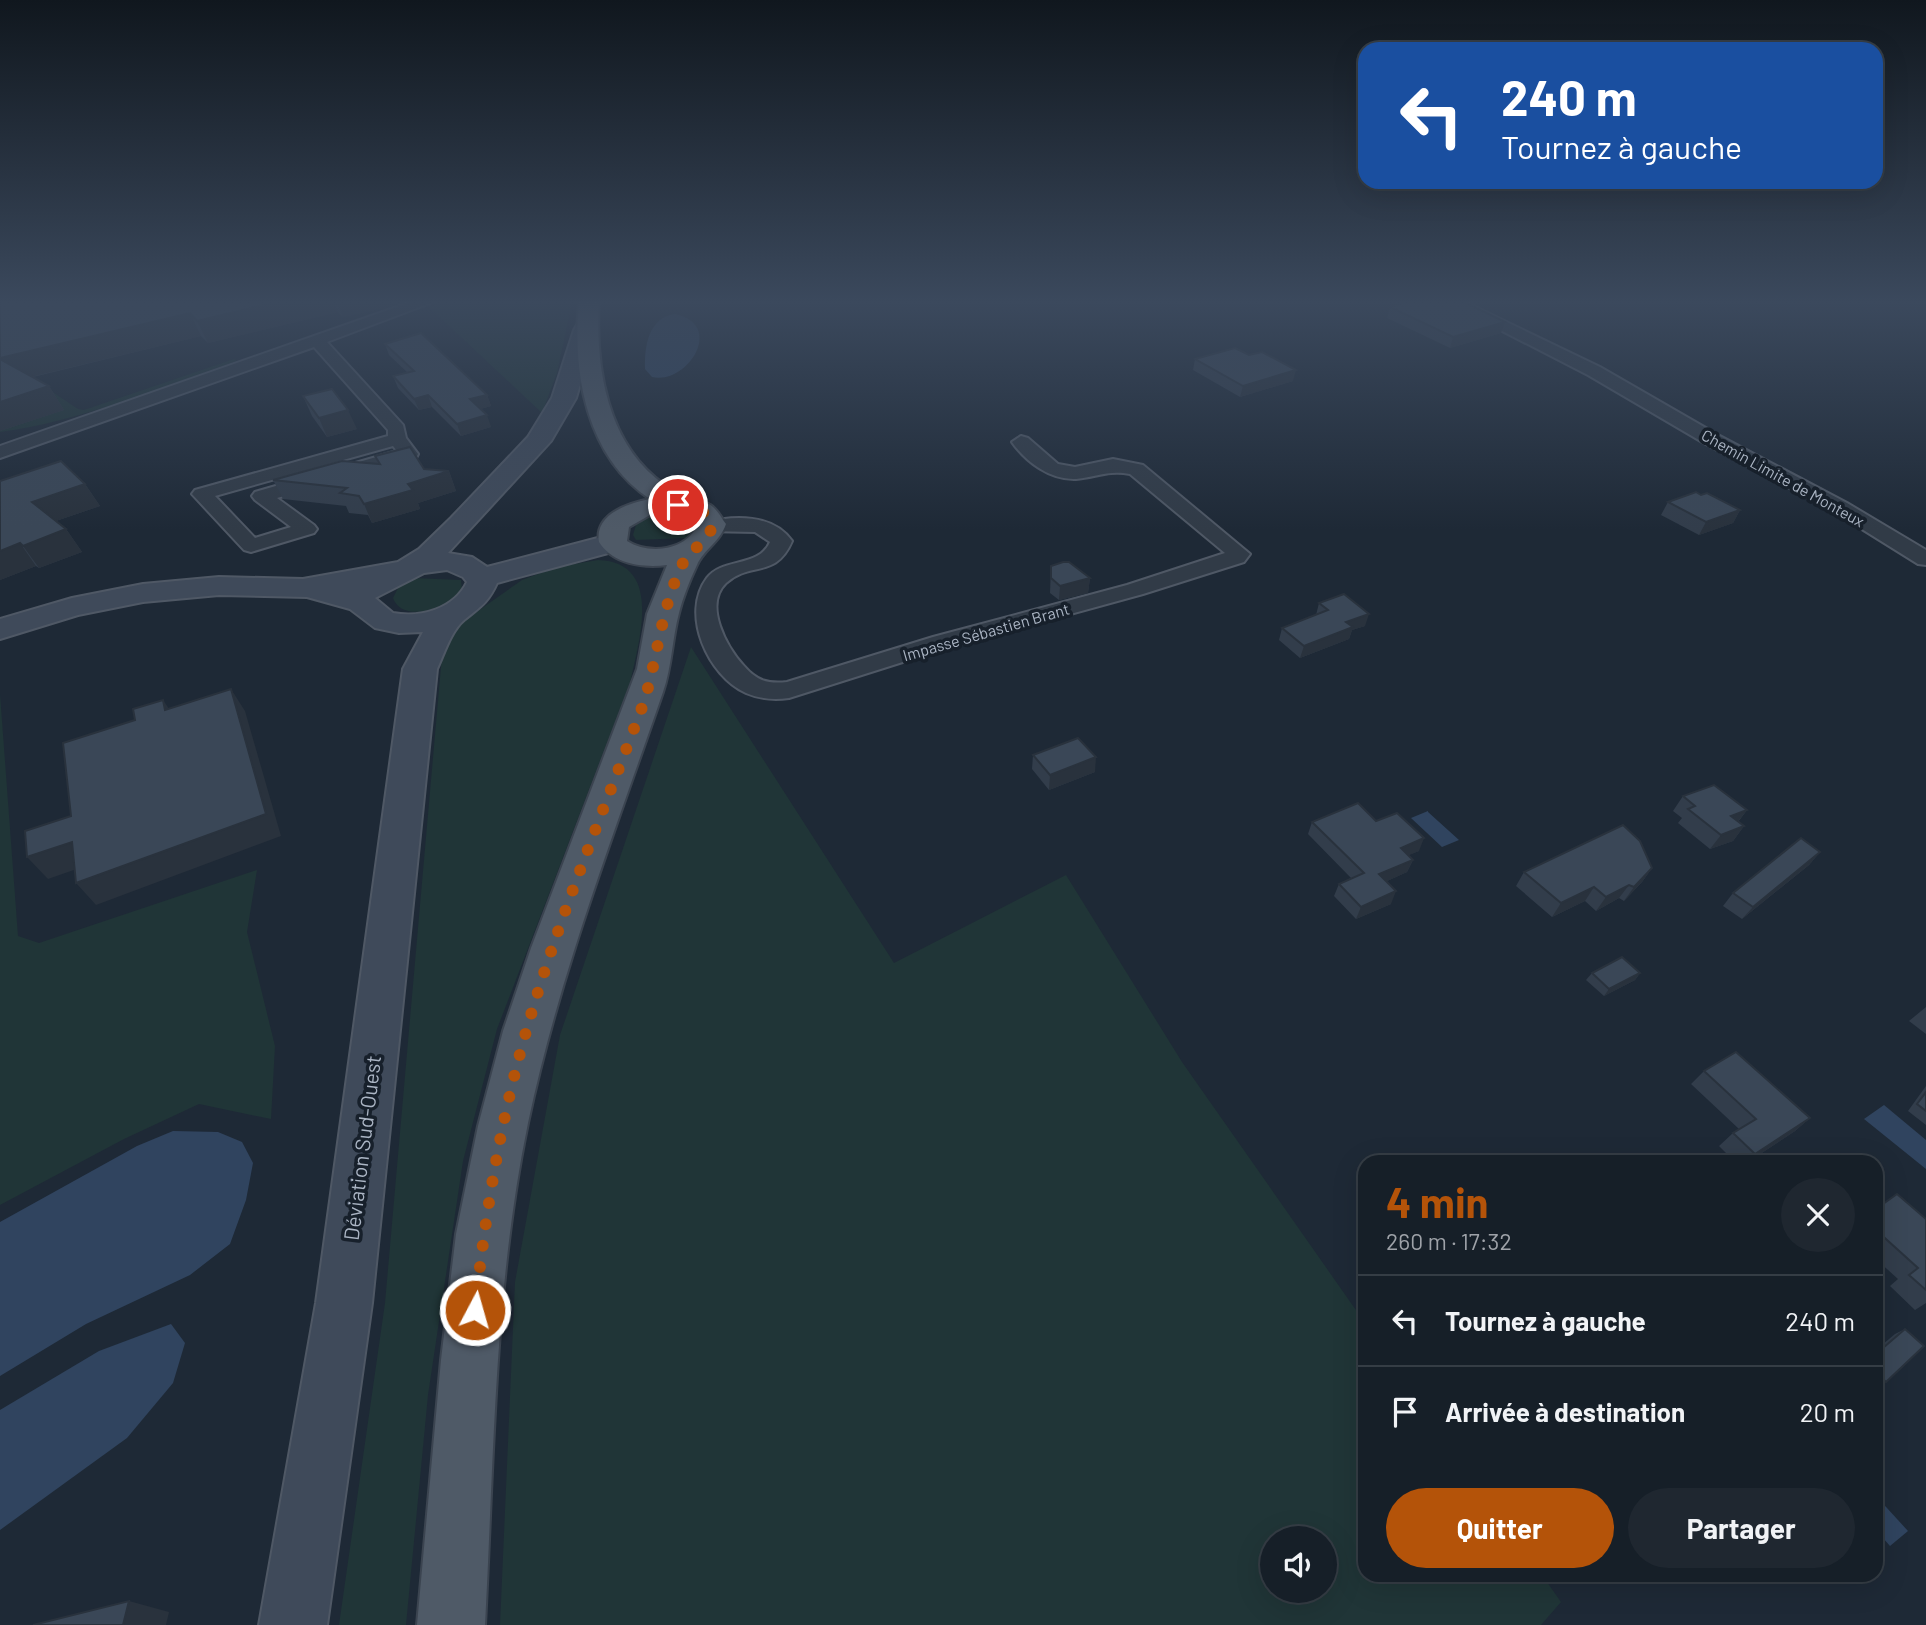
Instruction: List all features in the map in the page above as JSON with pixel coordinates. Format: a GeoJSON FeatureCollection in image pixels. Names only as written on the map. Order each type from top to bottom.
{"type":"FeatureCollection","features":[{"type":"Feature","properties":{"kind":"main road"},"geometry":{"type":"LineString","coordinates":[[420,669],[404,636],[379,614],[374,589],[429,555],[461,524],[538,441],[564,398],[570,378]]}},
{"type":"Feature","properties":{"kind":"main road"},"geometry":{"type":"LineString","coordinates":[[450,1625],[470,1360],[483,1234],[502,1126],[526,1031],[553,948],[648,691],[661,638],[663,614],[683,562],[703,537],[709,517],[702,511],[678,505],[658,493],[629,468],[601,415],[591,389],[590,378]]}},
{"type":"Feature","properties":{"kind":"main road"},"geometry":{"type":"LineString","coordinates":[[626,516],[630,506],[629,468]]}},
{"type":"Feature","properties":{"kind":"main road"},"geometry":{"type":"LineString","coordinates":[[663,614],[650,573],[611,535],[615,526],[626,516],[648,507],[678,505]]}},
{"type":"Feature","properties":{"kind":"main road"},"geometry":{"type":"LineString","coordinates":[[481,578],[625,549],[663,556],[703,537]]}},
{"type":"Feature","properties":{"kind":"main road"},"geometry":{"type":"LineString","coordinates":[[0,628],[72,607],[155,591],[219,586],[303,588],[451,562],[472,568],[481,578],[480,592],[465,607],[421,622],[379,614],[303,588]]}},
{"type":"Feature","properties":{"kind":"main road"},"geometry":{"type":"LineString","coordinates":[[420,669],[441,629],[453,613]]}},
{"type":"Feature","properties":{"kind":"main road","name":"Déviation Sud-Ouest"},"geometry":{"type":"LineString","coordinates":[[293,1625],[344,1303],[420,669]]}},
{"type":"Feature","properties":{"kind":"street"},"geometry":{"type":"LineString","coordinates":[[0,452],[209,378]]}},
{"type":"Feature","properties":{"kind":"street"},"geometry":{"type":"LineString","coordinates":[[350,378],[397,429],[397,439],[409,454],[262,496],[307,529],[251,546],[202,494],[397,439]]}},
{"type":"Feature","properties":{"kind":"street","name":"Chemin Limite de Monteux"},"geometry":{"type":"LineString","coordinates":[[1606,378],[1926,559]]}},
{"type":"Feature","properties":{"kind":"street","name":"Impasse Sébastien Brant"},"geometry":{"type":"LineString","coordinates":[[703,537],[764,527],[776,533],[781,541],[780,549],[772,557],[724,574],[713,582],[707,593],[706,618],[722,657],[748,686],[758,691],[774,692],[789,690],[962,636],[1101,601],[1191,573],[1239,554],[1136,469],[1113,465],[1075,474],[1052,470],[1021,442]]}},
{"type":"Feature","properties":{"kind":"green space"},"geometry":{"type":"Polygon","coordinates":[[[179,378],[189,378],[90,412],[0,432],[0,427],[48,389],[78,409],[84,410],[179,378]]]}},
{"type":"Feature","properties":{"kind":"green space"},"geometry":{"type":"Polygon","coordinates":[[[505,378],[555,378],[542,413],[505,378]]]}},
{"type":"Feature","properties":{"kind":"green space"},"geometry":{"type":"Polygon","coordinates":[[[667,514],[684,516],[694,523],[692,533],[687,538],[636,540],[633,535],[636,525],[649,517],[667,514]]]}},
{"type":"Feature","properties":{"kind":"green space"},"geometry":{"type":"Polygon","coordinates":[[[598,560],[619,564],[632,574],[640,589],[642,607],[638,646],[630,683],[497,1029],[463,1161],[428,1395],[406,1625],[339,1625],[385,1303],[443,644],[458,625],[522,580],[557,567],[598,560]]]}},
{"type":"Feature","properties":{"kind":"green space"},"geometry":{"type":"Polygon","coordinates":[[[413,578],[461,580],[462,590],[438,607],[416,612],[406,611],[398,606],[393,598],[398,588],[413,578]]]}},
{"type":"Feature","properties":{"kind":"green space"},"geometry":{"type":"Polygon","coordinates":[[[691,647],[894,963],[1066,875],[1182,1062],[1358,1313],[1358,1582],[1547,1582],[1561,1602],[1541,1625],[500,1625],[515,1282],[560,1035],[691,647]]]}},
{"type":"Feature","properties":{"kind":"green space"},"geometry":{"type":"Polygon","coordinates":[[[0,694],[18,936],[39,943],[257,870],[247,932],[275,1046],[271,1119],[199,1104],[124,1139],[0,1205],[0,694]]]}},
{"type":"Feature","properties":{"kind":"water"},"geometry":{"type":"Polygon","coordinates":[[[1428,811],[1459,840],[1442,847],[1411,818],[1428,811]]]}},
{"type":"Feature","properties":{"kind":"water"},"geometry":{"type":"Polygon","coordinates":[[[1884,1105],[1926,1140],[1926,1169],[1864,1119],[1884,1105]]]}},
{"type":"Feature","properties":{"kind":"water"},"geometry":{"type":"Polygon","coordinates":[[[173,1131],[218,1132],[242,1142],[253,1163],[246,1200],[230,1244],[190,1275],[86,1324],[0,1376],[0,1222],[137,1146],[173,1131]]]}},
{"type":"Feature","properties":{"kind":"water"},"geometry":{"type":"Polygon","coordinates":[[[171,1324],[185,1343],[173,1383],[127,1438],[0,1530],[0,1410],[99,1351],[171,1324]]]}},
{"type":"Feature","properties":{"kind":"water"},"geometry":{"type":"Polygon","coordinates":[[[1883,1504],[1908,1531],[1890,1546],[1883,1538],[1883,1504]]]}},
{"type":"Feature","properties":{"kind":"building"},"geometry":{"type":"Polygon","coordinates":[[[0,378],[34,378],[49,386],[0,402],[0,378]]]}},
{"type":"Feature","properties":{"kind":"building"},"geometry":{"type":"Polygon","coordinates":[[[395,378],[469,378],[487,395],[470,399],[487,415],[457,424],[428,395],[414,399],[395,378]]]}},
{"type":"Feature","properties":{"kind":"building"},"geometry":{"type":"Polygon","coordinates":[[[1228,378],[1270,378],[1243,386],[1228,378]]]}},
{"type":"Feature","properties":{"kind":"building"},"geometry":{"type":"Polygon","coordinates":[[[332,389],[348,410],[319,418],[303,396],[332,389]]]}},
{"type":"Feature","properties":{"kind":"building"},"geometry":{"type":"Polygon","coordinates":[[[410,447],[424,469],[449,471],[408,484],[413,490],[364,504],[359,496],[340,493],[347,488],[273,480],[342,461],[380,464],[375,456],[410,447]]]}},
{"type":"Feature","properties":{"kind":"building"},"geometry":{"type":"Polygon","coordinates":[[[61,461],[85,484],[32,502],[66,529],[23,546],[20,543],[0,551],[0,481],[61,461]]]}},
{"type":"Feature","properties":{"kind":"building"},"geometry":{"type":"Polygon","coordinates":[[[1696,492],[1701,495],[1707,493],[1740,510],[1706,522],[1668,502],[1696,492]]]}},
{"type":"Feature","properties":{"kind":"building"},"geometry":{"type":"Polygon","coordinates":[[[1069,562],[1090,578],[1060,586],[1051,578],[1051,566],[1069,562]]]}},
{"type":"Feature","properties":{"kind":"building"},"geometry":{"type":"Polygon","coordinates":[[[1344,594],[1369,614],[1346,622],[1353,627],[1304,646],[1282,628],[1328,610],[1319,603],[1344,594]]]}},
{"type":"Feature","properties":{"kind":"building"},"geometry":{"type":"Polygon","coordinates":[[[231,689],[266,814],[76,883],[72,842],[27,857],[25,831],[71,816],[63,743],[135,720],[133,709],[163,700],[165,710],[231,689]]]}},
{"type":"Feature","properties":{"kind":"building"},"geometry":{"type":"Polygon","coordinates":[[[1078,738],[1096,757],[1050,775],[1033,755],[1078,738]]]}},
{"type":"Feature","properties":{"kind":"building"},"geometry":{"type":"Polygon","coordinates":[[[1714,785],[1747,810],[1731,816],[1744,826],[1721,835],[1688,809],[1695,806],[1683,796],[1714,785]]]}},
{"type":"Feature","properties":{"kind":"building"},"geometry":{"type":"Polygon","coordinates":[[[1358,803],[1376,821],[1397,813],[1424,838],[1401,848],[1413,860],[1379,874],[1396,891],[1361,907],[1339,884],[1364,873],[1312,822],[1358,803]]]}},
{"type":"Feature","properties":{"kind":"building"},"geometry":{"type":"Polygon","coordinates":[[[1623,825],[1640,841],[1652,868],[1634,887],[1629,885],[1606,897],[1594,887],[1561,903],[1524,872],[1623,825]]]}},
{"type":"Feature","properties":{"kind":"building"},"geometry":{"type":"Polygon","coordinates":[[[1801,838],[1820,852],[1753,907],[1733,893],[1801,838]]]}},
{"type":"Feature","properties":{"kind":"building"},"geometry":{"type":"Polygon","coordinates":[[[1622,957],[1640,973],[1609,989],[1592,973],[1622,957]]]}},
{"type":"Feature","properties":{"kind":"building"},"geometry":{"type":"Polygon","coordinates":[[[1736,1052],[1810,1118],[1755,1154],[1733,1133],[1756,1119],[1704,1071],[1736,1052]]]}},
{"type":"Feature","properties":{"kind":"building"},"geometry":{"type":"Polygon","coordinates":[[[1926,1092],[1926,1111],[1917,1104],[1926,1092]]]}},
{"type":"Feature","properties":{"kind":"building"},"geometry":{"type":"Polygon","coordinates":[[[1897,1194],[1926,1219],[1926,1290],[1909,1275],[1918,1268],[1883,1236],[1883,1204],[1897,1194]]]}},
{"type":"Feature","properties":{"kind":"building"},"geometry":{"type":"Polygon","coordinates":[[[1905,1329],[1924,1346],[1886,1382],[1883,1379],[1883,1348],[1905,1329]]]}},
{"type":"Feature","properties":{"kind":"building"},"geometry":{"type":"Polygon","coordinates":[[[129,1601],[123,1625],[33,1625],[129,1601]]]}},
{"type":"Feature","properties":{"kind":"route"},"geometry":{"type":"LineString","coordinates":[[475,1310],[483,1234],[502,1126],[526,1031],[553,948],[644,702],[661,638],[663,614],[683,562],[694,547],[704,540],[712,527],[709,517],[702,511],[678,505]]}}]}
